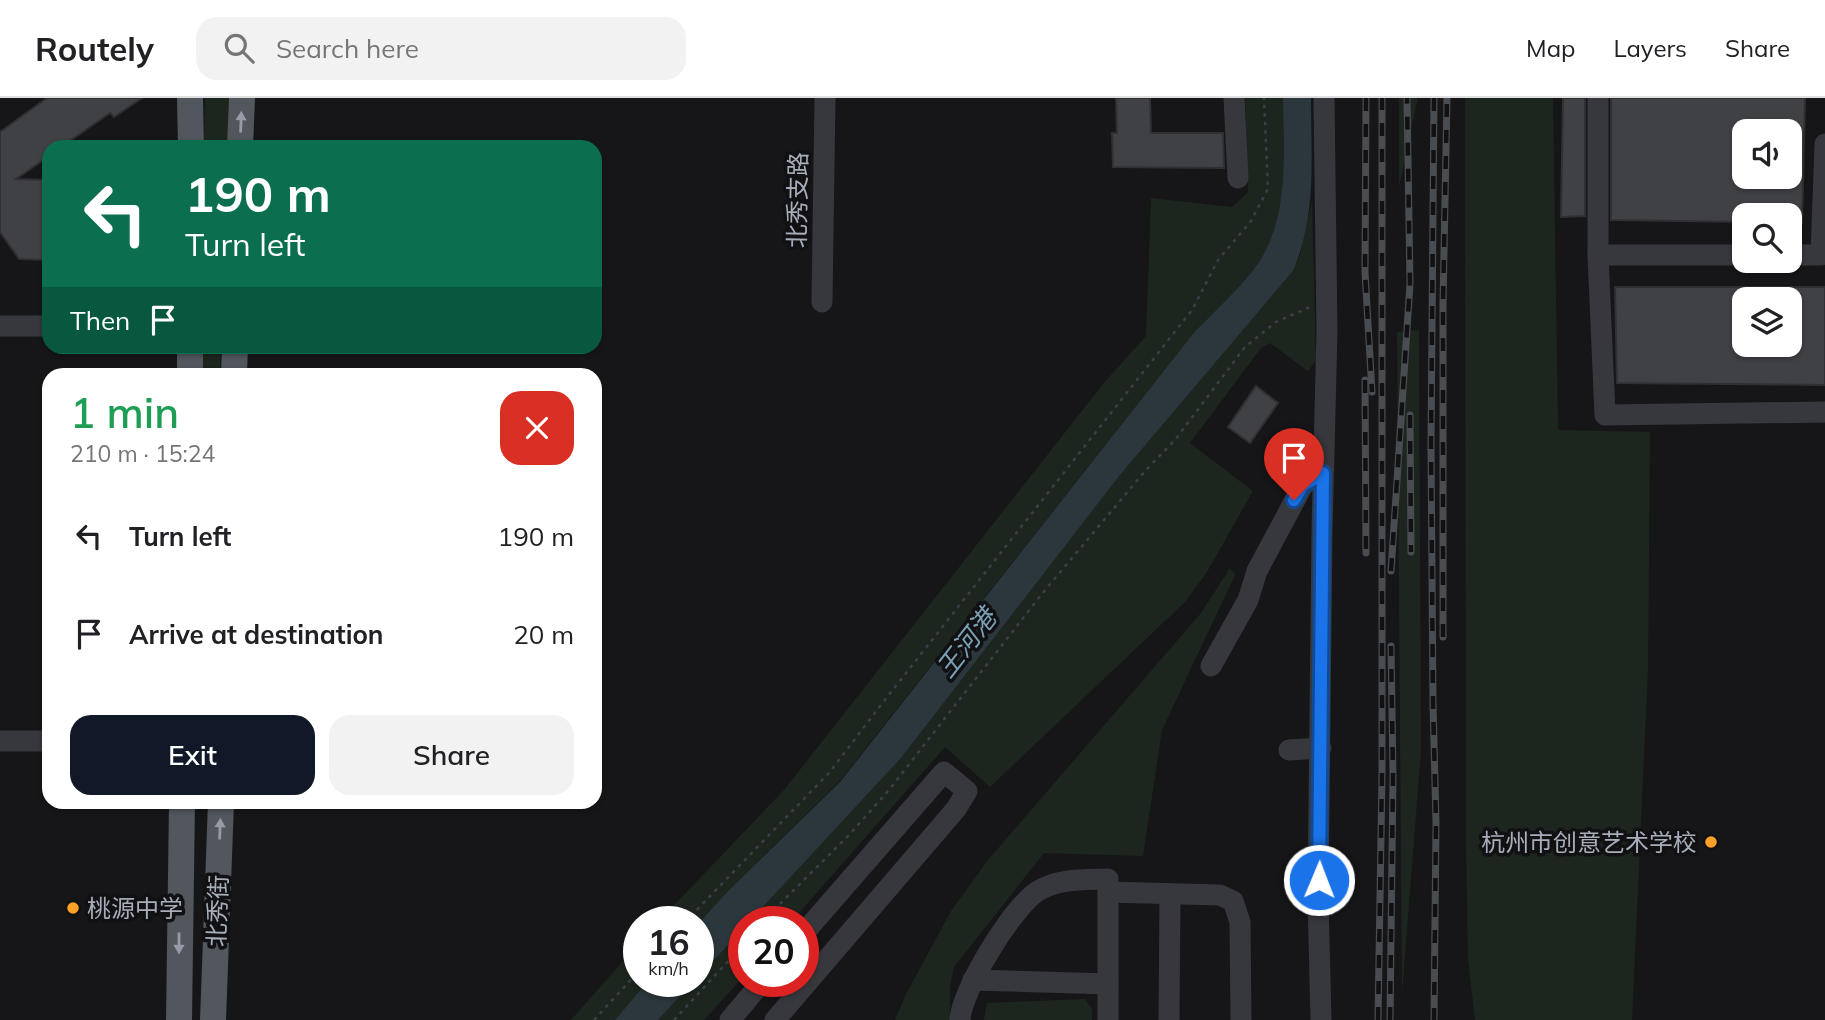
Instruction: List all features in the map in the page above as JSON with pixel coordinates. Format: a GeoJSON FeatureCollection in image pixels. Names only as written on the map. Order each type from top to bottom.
{"type":"FeatureCollection","features":[{"type":"Feature","properties":{"kind":"main road"},"geometry":{"type":"LineString","coordinates":[[190,98],[191,140]]}},
{"type":"Feature","properties":{"kind":"main road"},"geometry":{"type":"LineString","coordinates":[[240,140],[242,98]]}},
{"type":"Feature","properties":{"kind":"main road","name":"北秀街"},"geometry":{"type":"LineString","coordinates":[[179,1020],[182,809]]}},
{"type":"Feature","properties":{"kind":"main road","name":"北秀街"},"geometry":{"type":"LineString","coordinates":[[213,1020],[221,809]]}},
{"type":"Feature","properties":{"kind":"street","name":"北秀支路"},"geometry":{"type":"LineString","coordinates":[[822,302],[825,98]]}},
{"type":"Feature","properties":{"kind":"street"},"geometry":{"type":"LineString","coordinates":[[1234,98],[1238,178]]}},
{"type":"Feature","properties":{"kind":"street"},"geometry":{"type":"LineString","coordinates":[[1321,1020],[1318,899],[1327,299],[1324,98]]}},
{"type":"Feature","properties":{"kind":"street"},"geometry":{"type":"LineString","coordinates":[[1598,98],[1598,255],[1605,415],[1825,412]]}},
{"type":"Feature","properties":{"kind":"street"},"geometry":{"type":"LineString","coordinates":[[1802,255],[1821,255],[1825,144]]}},
{"type":"Feature","properties":{"kind":"street"},"geometry":{"type":"LineString","coordinates":[[1598,255],[1732,255]]}},
{"type":"Feature","properties":{"kind":"street"},"geometry":{"type":"LineString","coordinates":[[0,326],[42,326]]}},
{"type":"Feature","properties":{"kind":"street"},"geometry":{"type":"LineString","coordinates":[[1211,666],[1248,600],[1257,571],[1303,485],[1323,473]]}},
{"type":"Feature","properties":{"kind":"street"},"geometry":{"type":"LineString","coordinates":[[0,741],[42,741]]}},
{"type":"Feature","properties":{"kind":"street"},"geometry":{"type":"LineString","coordinates":[[1289,750],[1321,748]]}},
{"type":"Feature","properties":{"kind":"street"},"geometry":{"type":"LineString","coordinates":[[819,916],[944,772],[967,791],[956,809],[819,969]]}},
{"type":"Feature","properties":{"kind":"street"},"geometry":{"type":"LineString","coordinates":[[960,1020],[964,1000],[973,980],[1015,912],[1038,890],[1062,882],[1108,879],[1108,1020]]}},
{"type":"Feature","properties":{"kind":"street"},"geometry":{"type":"LineString","coordinates":[[1108,892],[1220,895],[1233,901],[1240,922],[1241,1020]]}},
{"type":"Feature","properties":{"kind":"street"},"geometry":{"type":"LineString","coordinates":[[1169,1020],[1170,894]]}},
{"type":"Feature","properties":{"kind":"street"},"geometry":{"type":"LineString","coordinates":[[973,980],[1108,984]]}},
{"type":"Feature","properties":{"kind":"street"},"geometry":{"type":"LineString","coordinates":[[730,1020],[749,997]]}},
{"type":"Feature","properties":{"kind":"street"},"geometry":{"type":"LineString","coordinates":[[775,1020],[795,997]]}},
{"type":"Feature","properties":{"kind":"path"},"geometry":{"type":"LineString","coordinates":[[700,906],[829,773],[1192,310],[1218,260],[1251,221],[1268,189],[1264,98]]}},
{"type":"Feature","properties":{"kind":"path"},"geometry":{"type":"LineString","coordinates":[[778,906],[890,790],[1041,595],[1146,470],[1175,440],[1245,347],[1276,322],[1327,299]]}},
{"type":"Feature","properties":{"kind":"path"},"geometry":{"type":"LineString","coordinates":[[674,1020],[728,961]]}},
{"type":"Feature","properties":{"kind":"path"},"geometry":{"type":"LineString","coordinates":[[594,1020],[623,988]]}},
{"type":"Feature","properties":{"kind":"shaded area"},"geometry":{"type":"Polygon","coordinates":[[[205,98],[229,98],[228,140],[204,140],[205,98]]]}},
{"type":"Feature","properties":{"kind":"shaded area"},"geometry":{"type":"Polygon","coordinates":[[[1245,98],[1283,98],[1283,183],[1280,204],[1276,224],[1259,262],[1192,335],[839,782],[714,906],[673,906],[784,790],[1103,384],[1146,336],[1151,198],[1232,207],[1248,192],[1245,98]]]}},
{"type":"Feature","properties":{"kind":"shaded area"},"geometry":{"type":"Polygon","coordinates":[[[1399,98],[1417,98],[1417,102],[1399,187],[1399,98]]]}},
{"type":"Feature","properties":{"kind":"shaded area"},"geometry":{"type":"Polygon","coordinates":[[[1465,98],[1553,98],[1558,430],[1650,432],[1648,669],[1632,1020],[1475,1020],[1468,959],[1466,837],[1465,98]]]}},
{"type":"Feature","properties":{"kind":"shaded area"},"geometry":{"type":"Polygon","coordinates":[[[1312,201],[1316,360],[1308,371],[1270,343],[1261,348],[1190,443],[1253,491],[1207,572],[1185,602],[990,787],[945,747],[805,906],[764,906],[901,758],[1120,475],[1293,271],[1300,255],[1312,201]]]}},
{"type":"Feature","properties":{"kind":"shaded area"},"geometry":{"type":"Polygon","coordinates":[[[1419,330],[1421,751],[1402,993],[1397,332],[1419,330]]]}},
{"type":"Feature","properties":{"kind":"shaded area"},"geometry":{"type":"Polygon","coordinates":[[[202,354],[221,354],[220,368],[202,368],[202,354]]]}},
{"type":"Feature","properties":{"kind":"shaded area"},"geometry":{"type":"Polygon","coordinates":[[[1230,568],[1235,575],[1162,730],[1143,856],[1044,853],[954,967],[950,987],[950,1020],[895,1020],[951,911],[988,860],[1201,613],[1230,568]]]}},
{"type":"Feature","properties":{"kind":"shaded area"},"geometry":{"type":"Polygon","coordinates":[[[728,945],[728,994],[704,1020],[658,1020],[679,997],[714,997],[714,960],[728,945]]]}},
{"type":"Feature","properties":{"kind":"shaded area"},"geometry":{"type":"Polygon","coordinates":[[[623,961],[623,997],[634,997],[615,1020],[571,1020],[623,961]]]}},
{"type":"Feature","properties":{"kind":"shaded area"},"geometry":{"type":"Polygon","coordinates":[[[1085,999],[1092,1009],[1092,1020],[984,1020],[987,1003],[1085,999]]]}},
{"type":"Feature","properties":{"kind":"water","name":"王河港"},"geometry":{"type":"Polygon","coordinates":[[[1283,98],[1311,98],[1312,164],[1309,208],[1301,250],[1293,271],[1120,475],[901,758],[764,906],[728,906],[728,945],[714,960],[714,906],[840,782],[1192,335],[1259,262],[1276,224],[1284,161],[1283,98]]]}},
{"type":"Feature","properties":{"kind":"water"},"geometry":{"type":"Polygon","coordinates":[[[634,997],[679,997],[658,1020],[615,1020],[634,997]]]}},
{"type":"Feature","properties":{"kind":"building"},"geometry":{"type":"Polygon","coordinates":[[[47,98],[142,98],[114,117],[110,113],[71,140],[42,140],[42,161],[16,179],[42,180],[42,260],[19,259],[0,232],[0,132],[47,98]]]}},
{"type":"Feature","properties":{"kind":"building"},"geometry":{"type":"Polygon","coordinates":[[[1116,98],[1150,98],[1151,133],[1223,133],[1224,168],[1113,167],[1112,133],[1117,133],[1116,98]]]}},
{"type":"Feature","properties":{"kind":"building"},"geometry":{"type":"Polygon","coordinates":[[[1563,98],[1585,98],[1585,216],[1561,217],[1563,98]]]}},
{"type":"Feature","properties":{"kind":"building"},"geometry":{"type":"Polygon","coordinates":[[[1611,98],[1805,98],[1802,223],[1802,203],[1732,203],[1732,222],[1611,220],[1611,98]]]}},
{"type":"Feature","properties":{"kind":"building"},"geometry":{"type":"Polygon","coordinates":[[[1615,287],[1732,287],[1732,357],[1802,357],[1802,287],[1825,287],[1825,385],[1617,383],[1615,287]]]}},
{"type":"Feature","properties":{"kind":"building"},"geometry":{"type":"Polygon","coordinates":[[[1256,386],[1278,403],[1250,443],[1228,427],[1256,386]]]}},
{"type":"Feature","properties":{"kind":"railway"},"geometry":{"type":"LineString","coordinates":[[1366,98],[1365,272],[1372,392]]}},
{"type":"Feature","properties":{"kind":"railway"},"geometry":{"type":"LineString","coordinates":[[1378,1020],[1382,775],[1382,98]]}},
{"type":"Feature","properties":{"kind":"railway"},"geometry":{"type":"LineString","coordinates":[[1391,571],[1410,284],[1407,98]]}},
{"type":"Feature","properties":{"kind":"railway"},"geometry":{"type":"LineString","coordinates":[[1434,98],[1431,445],[1436,823],[1434,1020]]}},
{"type":"Feature","properties":{"kind":"railway"},"geometry":{"type":"LineString","coordinates":[[1443,637],[1443,304],[1447,98]]}},
{"type":"Feature","properties":{"kind":"railway"},"geometry":{"type":"LineString","coordinates":[[1365,380],[1366,553]]}},
{"type":"Feature","properties":{"kind":"railway"},"geometry":{"type":"LineString","coordinates":[[1410,415],[1411,552]]}},
{"type":"Feature","properties":{"kind":"railway"},"geometry":{"type":"LineString","coordinates":[[1390,1020],[1393,776],[1391,646]]}},
{"type":"Feature","properties":{"kind":"place","name":"杭州市创意艺术学校"},"geometry":{"type":"Point","coordinates":[1711,842]}},
{"type":"Feature","properties":{"kind":"place","name":"桃源中学"},"geometry":{"type":"Point","coordinates":[73,908]}},
{"type":"Feature","properties":{"kind":"route"},"geometry":{"type":"LineString","coordinates":[[1294,500],[1303,485],[1323,473],[1319,880]]}}]}
